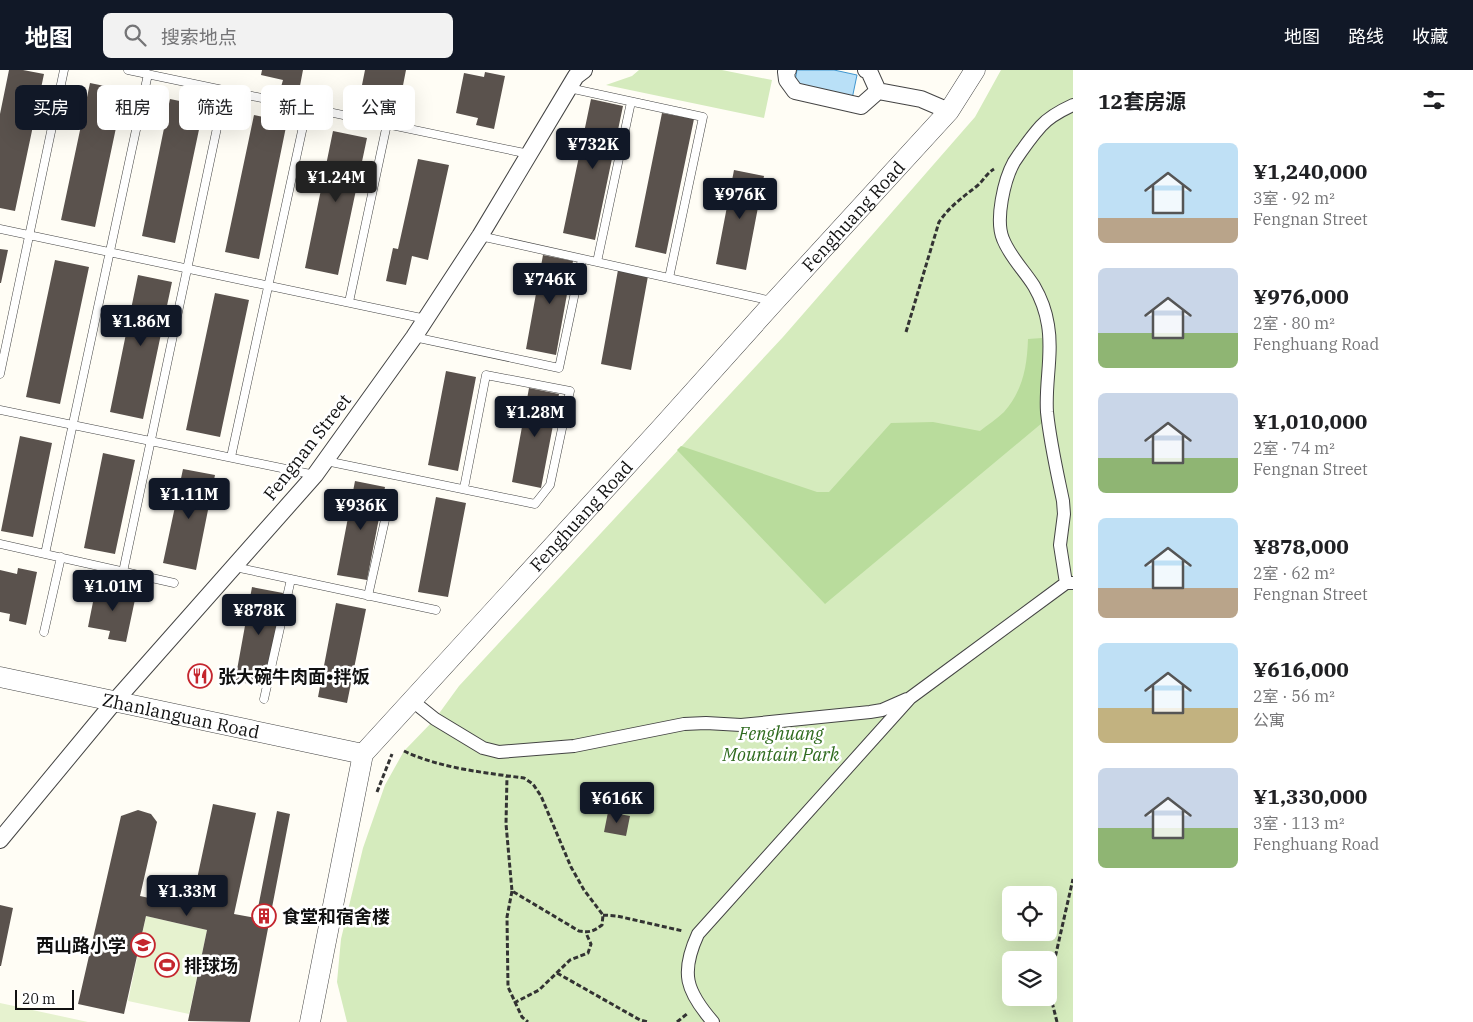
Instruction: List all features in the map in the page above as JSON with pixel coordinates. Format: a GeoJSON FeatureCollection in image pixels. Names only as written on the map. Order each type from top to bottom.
{"type":"FeatureCollection","features":[{"type":"Feature","properties":{"kind":"street","name":"Fengnan Street"},"geometry":{"type":"LineString","coordinates":[[0,840],[115,701],[316,475],[426,319],[480,236],[576,76],[584,70]]}},
{"type":"Feature","properties":{"kind":"street"},"geometry":{"type":"LineString","coordinates":[[868,70],[878,91]]}},
{"type":"Feature","properties":{"kind":"street","name":"Fenghuang Road"},"geometry":{"type":"LineString","coordinates":[[363,754],[949,111],[975,70]]}},
{"type":"Feature","properties":{"kind":"street"},"geometry":{"type":"LineString","coordinates":[[783,71],[794,91],[862,106],[878,91]]}},
{"type":"Feature","properties":{"kind":"street"},"geometry":{"type":"LineString","coordinates":[[878,91],[921,99],[949,111]]}},
{"type":"Feature","properties":{"kind":"street"},"geometry":{"type":"LineString","coordinates":[[713,1022],[698,1004],[690,989],[689,954],[698,934],[910,698],[1070,583],[1060,545],[1064,514],[1063,501],[1047,411],[1047,381],[1051,349],[1048,325],[1041,298],[1012,256],[1002,237],[999,219],[1003,192],[1014,163],[1042,124],[1063,109],[1073,105]]}},
{"type":"Feature","properties":{"kind":"street","name":"Zhanlanguan Road"},"geometry":{"type":"LineString","coordinates":[[0,677],[363,754]]}},
{"type":"Feature","properties":{"kind":"street"},"geometry":{"type":"LineString","coordinates":[[420,707],[435,719],[483,748],[499,752],[574,746],[684,724],[706,722],[741,725],[870,712],[882,710],[910,698]]}},
{"type":"Feature","properties":{"kind":"street"},"geometry":{"type":"LineString","coordinates":[[310,1022],[363,754]]}},
{"type":"Feature","properties":{"kind":"lane"},"geometry":{"type":"LineString","coordinates":[[0,374],[64,70]]}},
{"type":"Feature","properties":{"kind":"lane"},"geometry":{"type":"LineString","coordinates":[[128,70],[201,85]]}},
{"type":"Feature","properties":{"kind":"lane"},"geometry":{"type":"LineString","coordinates":[[45,554],[148,74]]}},
{"type":"Feature","properties":{"kind":"lane"},"geometry":{"type":"LineString","coordinates":[[569,88],[703,117],[669,278]]}},
{"type":"Feature","properties":{"kind":"lane"},"geometry":{"type":"LineString","coordinates":[[597,262],[631,102]]}},
{"type":"Feature","properties":{"kind":"lane"},"geometry":{"type":"LineString","coordinates":[[123,572],[217,130]]}},
{"type":"Feature","properties":{"kind":"lane"},"geometry":{"type":"LineString","coordinates":[[231,457],[302,130]]}},
{"type":"Feature","properties":{"kind":"lane"},"geometry":{"type":"LineString","coordinates":[[349,302],[385,130]]}},
{"type":"Feature","properties":{"kind":"lane"},"geometry":{"type":"LineString","coordinates":[[415,130],[529,154]]}},
{"type":"Feature","properties":{"kind":"lane"},"geometry":{"type":"LineString","coordinates":[[0,229],[426,319]]}},
{"type":"Feature","properties":{"kind":"lane"},"geometry":{"type":"LineString","coordinates":[[480,236],[774,302]]}},
{"type":"Feature","properties":{"kind":"lane"},"geometry":{"type":"LineString","coordinates":[[414,337],[559,368],[582,259]]}},
{"type":"Feature","properties":{"kind":"lane"},"geometry":{"type":"LineString","coordinates":[[326,460],[535,504],[550,485],[570,391],[486,374],[464,488]]}},
{"type":"Feature","properties":{"kind":"lane"},"geometry":{"type":"LineString","coordinates":[[0,410],[316,475]]}},
{"type":"Feature","properties":{"kind":"lane"},"geometry":{"type":"LineString","coordinates":[[368,596],[389,502]]}},
{"type":"Feature","properties":{"kind":"lane"},"geometry":{"type":"LineString","coordinates":[[0,544],[174,583]]}},
{"type":"Feature","properties":{"kind":"lane"},"geometry":{"type":"LineString","coordinates":[[44,632],[61,557]]}},
{"type":"Feature","properties":{"kind":"lane"},"geometry":{"type":"LineString","coordinates":[[234,566],[436,610]]}},
{"type":"Feature","properties":{"kind":"lane"},"geometry":{"type":"LineString","coordinates":[[264,699],[291,579]]}},
{"type":"Feature","properties":{"kind":"path"},"geometry":{"type":"LineString","coordinates":[[906,332],[933,240],[942,218],[986,174],[997,166],[1014,163]]}},
{"type":"Feature","properties":{"kind":"path"},"geometry":{"type":"LineString","coordinates":[[404,751],[426,760],[524,778],[533,784],[541,796],[571,866],[584,890],[602,915],[602,925],[593,931],[579,931],[512,891]]}},
{"type":"Feature","properties":{"kind":"path"},"geometry":{"type":"LineString","coordinates":[[507,776],[506,824],[512,891],[506,917],[508,987],[514,1003],[522,1017],[528,1022]]}},
{"type":"Feature","properties":{"kind":"path"},"geometry":{"type":"LineString","coordinates":[[1057,1022],[1049,990],[1050,980],[1073,879]]}},
{"type":"Feature","properties":{"kind":"path"},"geometry":{"type":"LineString","coordinates":[[602,915],[617,916],[698,934]]}},
{"type":"Feature","properties":{"kind":"path"},"geometry":{"type":"LineString","coordinates":[[514,1003],[539,990],[570,960],[588,953],[591,944],[586,932]]}},
{"type":"Feature","properties":{"kind":"path"},"geometry":{"type":"LineString","coordinates":[[557,973],[640,1020],[648,1022]]}},
{"type":"Feature","properties":{"kind":"green space"},"geometry":{"type":"Polygon","coordinates":[[[639,70],[722,70],[772,80],[764,118],[606,85],[632,76],[639,70]]]}},
{"type":"Feature","properties":{"kind":"green space","name":"Fenghuang Mountain Park"},"geometry":{"type":"Polygon","coordinates":[[[1001,70],[1073,70],[1073,1022],[347,1022],[337,982],[341,939],[363,848],[385,785],[404,751],[435,719],[459,686],[783,337],[975,117],[1001,70]]]}},
{"type":"Feature","properties":{"kind":"green space"},"geometry":{"type":"Polygon","coordinates":[[[1042,338],[1046,353],[1041,397],[1042,423],[825,604],[677,450],[681,446],[817,492],[829,492],[891,423],[933,422],[980,431],[1004,412],[1016,395],[1025,369],[1028,339],[1042,338]]]}},
{"type":"Feature","properties":{"kind":"green space","name":"排球场"},"geometry":{"type":"Polygon","coordinates":[[[146,916],[207,930],[189,1014],[128,1001],[146,916]]]}},
{"type":"Feature","properties":{"kind":"green space"},"geometry":{"type":"Polygon","coordinates":[[[0,1003],[88,1022],[0,1022],[0,1003]]]}},
{"type":"Feature","properties":{"kind":"water"},"geometry":{"type":"Polygon","coordinates":[[[797,70],[834,70],[857,75],[852,99],[794,87],[797,70]]]}},
{"type":"Feature","properties":{"kind":"building"},"geometry":{"type":"Polygon","coordinates":[[[9,70],[23,70],[44,74],[42,85],[15,85],[15,130],[32,130],[15,211],[0,208],[0,114],[9,70]]]}},
{"type":"Feature","properties":{"kind":"building"},"geometry":{"type":"Polygon","coordinates":[[[262,70],[303,70],[300,85],[282,85],[283,80],[261,75],[262,70]]]}},
{"type":"Feature","properties":{"kind":"building"},"geometry":{"type":"Polygon","coordinates":[[[365,70],[406,70],[403,85],[362,85],[365,70]]]}},
{"type":"Feature","properties":{"kind":"building"},"geometry":{"type":"Polygon","coordinates":[[[485,72],[505,76],[494,129],[476,125],[478,118],[456,113],[464,73],[484,77],[485,72]]]}},
{"type":"Feature","properties":{"kind":"building"},"geometry":{"type":"Polygon","coordinates":[[[90,83],[100,85],[97,85],[97,130],[116,130],[95,227],[61,220],[80,130],[87,130],[87,97],[90,83]]]}},
{"type":"Feature","properties":{"kind":"building"},"geometry":{"type":"Polygon","coordinates":[[[170,99],[179,101],[179,130],[199,130],[175,243],[142,236],[164,130],[169,130],[170,99]]]}},
{"type":"Feature","properties":{"kind":"building"},"geometry":{"type":"Polygon","coordinates":[[[591,99],[623,106],[595,240],[563,233],[591,99]]]}},
{"type":"Feature","properties":{"kind":"building"},"geometry":{"type":"Polygon","coordinates":[[[662,113],[694,119],[666,254],[635,247],[662,113]]]}},
{"type":"Feature","properties":{"kind":"building"},"geometry":{"type":"Polygon","coordinates":[[[254,115],[261,116],[261,130],[285,130],[259,259],[225,252],[254,115]]]}},
{"type":"Feature","properties":{"kind":"building"},"geometry":{"type":"Polygon","coordinates":[[[333,131],[367,138],[338,275],[305,268],[333,131]]]}},
{"type":"Feature","properties":{"kind":"building"},"geometry":{"type":"Polygon","coordinates":[[[418,159],[449,165],[428,260],[412,256],[406,285],[386,281],[393,248],[398,249],[418,159]]]}},
{"type":"Feature","properties":{"kind":"building"},"geometry":{"type":"Polygon","coordinates":[[[734,170],[764,176],[746,270],[716,264],[734,170]]]}},
{"type":"Feature","properties":{"kind":"building"},"geometry":{"type":"Polygon","coordinates":[[[0,249],[8,250],[1,283],[0,283],[0,249]]]}},
{"type":"Feature","properties":{"kind":"building"},"geometry":{"type":"Polygon","coordinates":[[[543,255],[573,261],[556,355],[526,349],[543,255]]]}},
{"type":"Feature","properties":{"kind":"building"},"geometry":{"type":"Polygon","coordinates":[[[55,260],[89,267],[60,404],[26,397],[55,260]]]}},
{"type":"Feature","properties":{"kind":"building"},"geometry":{"type":"Polygon","coordinates":[[[618,270],[648,276],[631,370],[601,364],[618,270]]]}},
{"type":"Feature","properties":{"kind":"building"},"geometry":{"type":"Polygon","coordinates":[[[138,275],[172,282],[143,419],[110,412],[138,275]]]}},
{"type":"Feature","properties":{"kind":"building"},"geometry":{"type":"Polygon","coordinates":[[[215,293],[249,300],[220,437],[186,430],[215,293]]]}},
{"type":"Feature","properties":{"kind":"building"},"geometry":{"type":"Polygon","coordinates":[[[446,371],[476,377],[458,471],[428,465],[446,371]]]}},
{"type":"Feature","properties":{"kind":"building"},"geometry":{"type":"Polygon","coordinates":[[[529,388],[559,394],[541,488],[512,482],[529,388]]]}},
{"type":"Feature","properties":{"kind":"building"},"geometry":{"type":"Polygon","coordinates":[[[20,436],[52,443],[33,537],[1,531],[20,436]]]}},
{"type":"Feature","properties":{"kind":"building"},"geometry":{"type":"Polygon","coordinates":[[[103,453],[135,460],[115,554],[84,548],[103,453]]]}},
{"type":"Feature","properties":{"kind":"building"},"geometry":{"type":"Polygon","coordinates":[[[183,469],[215,475],[196,570],[163,563],[183,469]]]}},
{"type":"Feature","properties":{"kind":"building"},"geometry":{"type":"Polygon","coordinates":[[[355,481],[385,487],[367,580],[337,575],[355,481]]]}},
{"type":"Feature","properties":{"kind":"building"},"geometry":{"type":"Polygon","coordinates":[[[436,497],[466,503],[448,597],[418,592],[436,497]]]}},
{"type":"Feature","properties":{"kind":"building"},"geometry":{"type":"Polygon","coordinates":[[[18,568],[37,572],[26,625],[9,621],[10,614],[0,612],[0,570],[17,574],[18,568]]]}},
{"type":"Feature","properties":{"kind":"building"},"geometry":{"type":"Polygon","coordinates":[[[117,586],[137,590],[126,642],[108,639],[110,631],[88,627],[96,587],[116,591],[117,586]]]}},
{"type":"Feature","properties":{"kind":"building"},"geometry":{"type":"Polygon","coordinates":[[[252,587],[283,593],[264,687],[235,681],[252,587]]]}},
{"type":"Feature","properties":{"kind":"building"},"geometry":{"type":"Polygon","coordinates":[[[336,603],[366,609],[347,703],[318,697],[336,603]]]}},
{"type":"Feature","properties":{"kind":"building"},"geometry":{"type":"Polygon","coordinates":[[[213,804],[256,813],[234,914],[256,918],[277,811],[290,814],[250,1022],[188,1021],[207,930],[146,916],[124,1014],[78,1004],[121,816],[138,810],[151,814],[157,822],[140,896],[191,907],[213,804]]]}},
{"type":"Feature","properties":{"kind":"building"},"geometry":{"type":"Polygon","coordinates":[[[608,812],[630,816],[626,836],[604,832],[608,812]]]}},
{"type":"Feature","properties":{"kind":"building"},"geometry":{"type":"Polygon","coordinates":[[[0,905],[13,908],[1,966],[0,966],[0,905]]]}},
{"type":"Feature","properties":{"kind":"place","name":"张大碗牛肉面•拌饭"},"geometry":{"type":"Point","coordinates":[200,676]}},
{"type":"Feature","properties":{"kind":"place","name":"食堂和宿舍楼"},"geometry":{"type":"Point","coordinates":[264,916]}},
{"type":"Feature","properties":{"kind":"place","name":"西山路小学"},"geometry":{"type":"Point","coordinates":[143,945]}},
{"type":"Feature","properties":{"kind":"place","name":"排球场"},"geometry":{"type":"Point","coordinates":[167,965]}}]}
